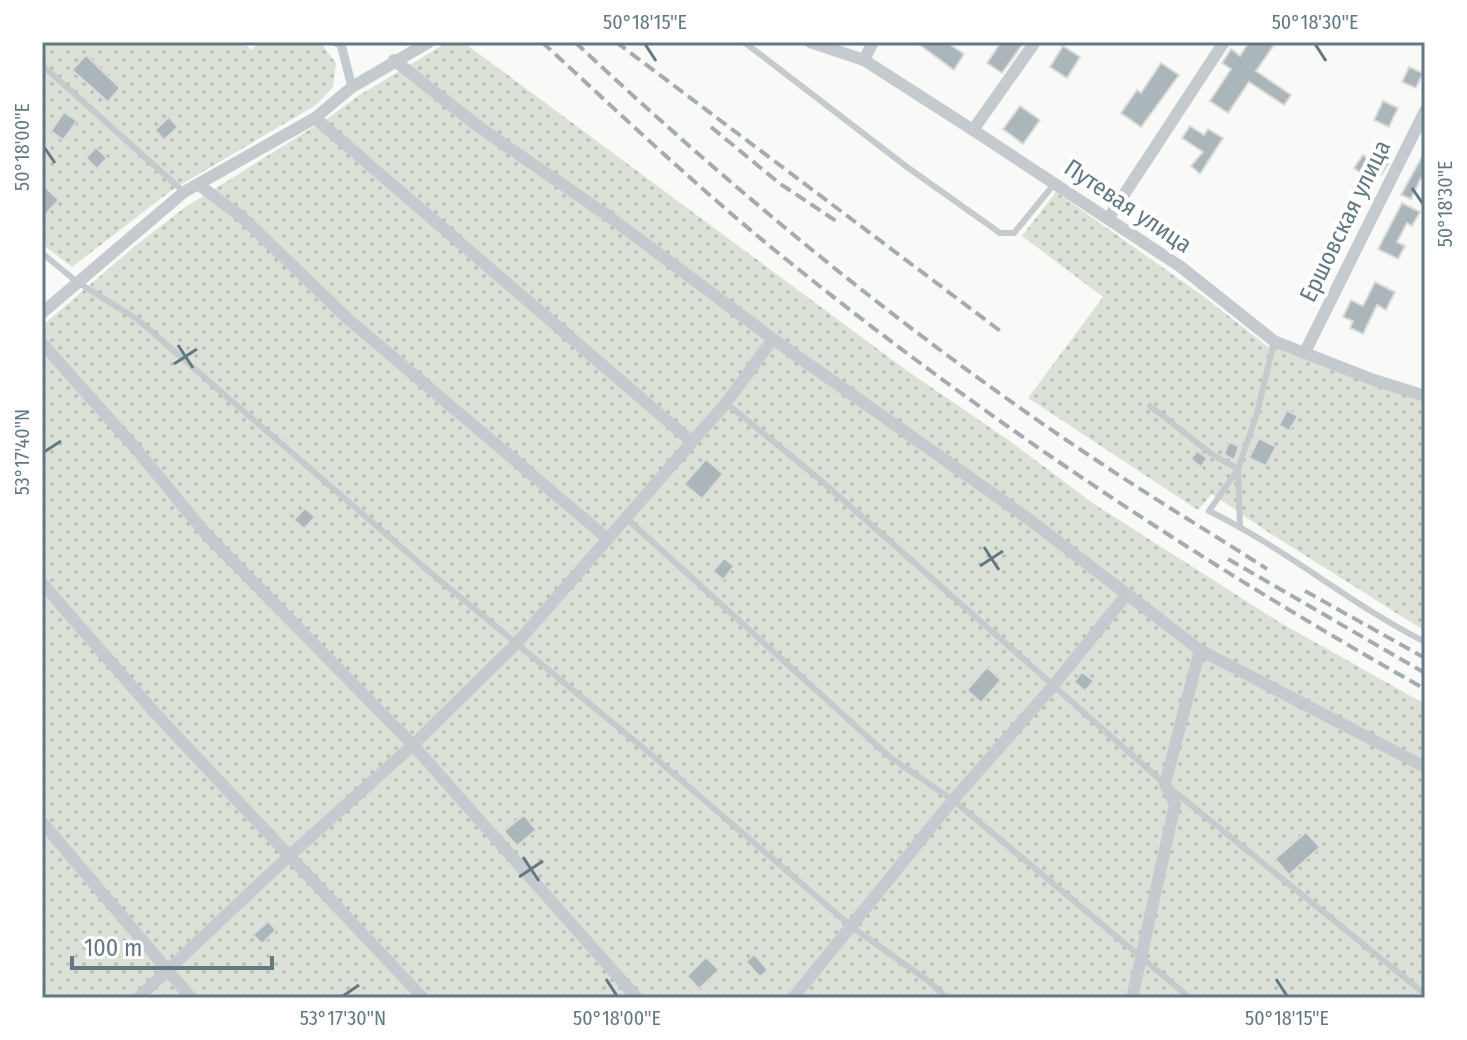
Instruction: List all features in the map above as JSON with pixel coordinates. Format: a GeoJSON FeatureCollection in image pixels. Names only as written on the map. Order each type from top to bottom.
{"type":"FeatureCollection","features":[{"type":"Feature","properties":{"kind":"street"},"geometry":{"type":"LineString","coordinates":[[42,313],[184,192],[315,118],[352,87],[429,42]]}},
{"type":"Feature","properties":{"kind":"street","name":"Путевая улица"},"geometry":{"type":"LineString","coordinates":[[810,42],[864,60],[973,130],[1181,267],[1274,341],[1374,380],[1425,396]]}},
{"type":"Feature","properties":{"kind":"street"},"geometry":{"type":"LineString","coordinates":[[864,60],[873,42]]}},
{"type":"Feature","properties":{"kind":"street"},"geometry":{"type":"LineString","coordinates":[[973,130],[1035,42]]}},
{"type":"Feature","properties":{"kind":"street"},"geometry":{"type":"LineString","coordinates":[[1108,219],[1224,42]]}},
{"type":"Feature","properties":{"kind":"street"},"geometry":{"type":"LineString","coordinates":[[340,43],[352,87]]}},
{"type":"Feature","properties":{"kind":"street"},"geometry":{"type":"LineString","coordinates":[[394,60],[479,127],[611,218],[773,339],[1026,517],[1200,650],[1425,767]]}},
{"type":"Feature","properties":{"kind":"street","name":"Ершовская улица"},"geometry":{"type":"LineString","coordinates":[[1305,352],[1425,111]]}},
{"type":"Feature","properties":{"kind":"street"},"geometry":{"type":"LineString","coordinates":[[315,118],[692,442]]}},
{"type":"Feature","properties":{"kind":"street"},"geometry":{"type":"LineString","coordinates":[[199,185],[243,218],[348,319],[608,539]]}},
{"type":"Feature","properties":{"kind":"street"},"geometry":{"type":"LineString","coordinates":[[138,998],[413,745],[517,643],[726,403],[773,339]]}},
{"type":"Feature","properties":{"kind":"street"},"geometry":{"type":"LineString","coordinates":[[42,343],[206,534],[413,745],[637,998]]}},
{"type":"Feature","properties":{"kind":"street"},"geometry":{"type":"LineString","coordinates":[[42,583],[155,713],[423,998]]}},
{"type":"Feature","properties":{"kind":"street"},"geometry":{"type":"LineString","coordinates":[[796,997],[953,800],[1053,686],[1127,594]]}},
{"type":"Feature","properties":{"kind":"street"},"geometry":{"type":"LineString","coordinates":[[1132,998],[1175,804],[1165,784],[1200,650]]}},
{"type":"Feature","properties":{"kind":"street"},"geometry":{"type":"LineString","coordinates":[[42,822],[191,998]]}},
{"type":"Feature","properties":{"kind":"lane"},"geometry":{"type":"LineString","coordinates":[[744,42],[907,167],[1000,233],[1014,233],[1055,183]]}},
{"type":"Feature","properties":{"kind":"lane"},"geometry":{"type":"LineString","coordinates":[[42,65],[184,192]]}},
{"type":"Feature","properties":{"kind":"lane"},"geometry":{"type":"LineString","coordinates":[[42,253],[77,282],[137,319],[432,574],[852,927],[927,980],[947,998]]}},
{"type":"Feature","properties":{"kind":"lane"},"geometry":{"type":"LineString","coordinates":[[1274,341],[1257,413],[1238,469],[1209,511],[1240,526],[1395,627],[1425,642]]}},
{"type":"Feature","properties":{"kind":"lane"},"geometry":{"type":"LineString","coordinates":[[726,403],[817,477],[1165,784],[1425,994]]}},
{"type":"Feature","properties":{"kind":"lane"},"geometry":{"type":"LineString","coordinates":[[1150,406],[1213,455],[1238,469]]}},
{"type":"Feature","properties":{"kind":"lane"},"geometry":{"type":"LineString","coordinates":[[1238,469],[1240,526]]}},
{"type":"Feature","properties":{"kind":"lane"},"geometry":{"type":"LineString","coordinates":[[627,519],[891,758],[953,800],[1190,998]]}},
{"type":"Feature","properties":{"kind":"shaded area"},"geometry":{"type":"Polygon","coordinates":[[[42,42],[243,42],[251,50],[261,42],[315,42],[323,46],[336,63],[333,87],[316,105],[172,190],[72,267],[42,244],[42,42]]]}},
{"type":"Feature","properties":{"kind":"shaded area"},"geometry":{"type":"Polygon","coordinates":[[[448,42],[463,42],[906,370],[1007,439],[1094,504],[1279,622],[1425,704],[1425,998],[42,998],[42,326],[184,208],[448,42]]]}},
{"type":"Feature","properties":{"kind":"shaded area"},"geometry":{"type":"Polygon","coordinates":[[[1056,192],[1203,296],[1267,346],[1300,354],[1425,398],[1425,631],[1212,494],[1198,510],[1028,398],[1103,297],[1022,236],[1056,192]]]}},
{"type":"Feature","properties":{"kind":"building"},"geometry":{"type":"Polygon","coordinates":[[[916,42],[946,42],[964,54],[954,70],[916,42]]]}},
{"type":"Feature","properties":{"kind":"building"},"geometry":{"type":"Polygon","coordinates":[[[1001,42],[1024,42],[1002,73],[987,63],[1001,42]]]}},
{"type":"Feature","properties":{"kind":"building"},"geometry":{"type":"Polygon","coordinates":[[[1249,42],[1276,42],[1256,71],[1291,95],[1284,105],[1249,82],[1228,113],[1210,101],[1231,69],[1222,63],[1231,49],[1240,56],[1249,42]]]}},
{"type":"Feature","properties":{"kind":"building"},"geometry":{"type":"Polygon","coordinates":[[[1063,46],[1080,57],[1067,78],[1050,67],[1063,46]]]}},
{"type":"Feature","properties":{"kind":"building"},"geometry":{"type":"Polygon","coordinates":[[[86,55],[120,88],[108,102],[72,70],[86,55]]]}},
{"type":"Feature","properties":{"kind":"building"},"geometry":{"type":"Polygon","coordinates":[[[1161,63],[1179,75],[1141,127],[1121,113],[1137,90],[1141,93],[1161,63]]]}},
{"type":"Feature","properties":{"kind":"building"},"geometry":{"type":"Polygon","coordinates":[[[1409,67],[1423,73],[1416,88],[1402,82],[1409,67]]]}},
{"type":"Feature","properties":{"kind":"building"},"geometry":{"type":"Polygon","coordinates":[[[1383,101],[1398,108],[1389,127],[1374,120],[1383,101]]]}},
{"type":"Feature","properties":{"kind":"building"},"geometry":{"type":"Polygon","coordinates":[[[1020,106],[1040,120],[1023,144],[1003,129],[1020,106]]]}},
{"type":"Feature","properties":{"kind":"building"},"geometry":{"type":"Polygon","coordinates":[[[64,112],[77,121],[63,140],[51,131],[64,112]]]}},
{"type":"Feature","properties":{"kind":"building"},"geometry":{"type":"Polygon","coordinates":[[[169,117],[178,127],[164,140],[155,130],[169,117]]]}},
{"type":"Feature","properties":{"kind":"building"},"geometry":{"type":"Polygon","coordinates":[[[1190,126],[1204,135],[1208,129],[1223,138],[1200,174],[1191,166],[1203,152],[1182,138],[1190,126]]]}},
{"type":"Feature","properties":{"kind":"building"},"geometry":{"type":"Polygon","coordinates":[[[96,147],[107,158],[97,169],[86,158],[96,147]]]}},
{"type":"Feature","properties":{"kind":"building"},"geometry":{"type":"Polygon","coordinates":[[[1380,150],[1392,158],[1381,175],[1372,169],[1366,177],[1354,168],[1363,155],[1372,162],[1380,150]]]}},
{"type":"Feature","properties":{"kind":"building"},"geometry":{"type":"Polygon","coordinates":[[[1425,151],[1425,181],[1421,178],[1411,199],[1401,195],[1425,151]]]}},
{"type":"Feature","properties":{"kind":"building"},"geometry":{"type":"Polygon","coordinates":[[[42,184],[59,200],[42,218],[42,184]]]}},
{"type":"Feature","properties":{"kind":"building"},"geometry":{"type":"Polygon","coordinates":[[[1402,203],[1420,212],[1412,226],[1407,223],[1397,242],[1405,246],[1398,259],[1378,249],[1402,203]]]}},
{"type":"Feature","properties":{"kind":"building"},"geometry":{"type":"Polygon","coordinates":[[[1375,282],[1395,292],[1386,310],[1377,305],[1363,334],[1350,328],[1353,321],[1343,317],[1351,300],[1363,306],[1375,282]]]}},
{"type":"Feature","properties":{"kind":"building"},"geometry":{"type":"Polygon","coordinates":[[[1287,410],[1298,416],[1289,431],[1279,425],[1287,410]]]}},
{"type":"Feature","properties":{"kind":"building"},"geometry":{"type":"Polygon","coordinates":[[[1259,438],[1276,447],[1266,466],[1249,458],[1259,438]]]}},
{"type":"Feature","properties":{"kind":"building"},"geometry":{"type":"Polygon","coordinates":[[[1229,442],[1239,446],[1234,460],[1224,454],[1229,442]]]}},
{"type":"Feature","properties":{"kind":"building"},"geometry":{"type":"Polygon","coordinates":[[[1197,451],[1207,458],[1201,467],[1191,459],[1197,451]]]}},
{"type":"Feature","properties":{"kind":"building"},"geometry":{"type":"Polygon","coordinates":[[[706,459],[723,474],[702,499],[684,484],[706,459]]]}},
{"type":"Feature","properties":{"kind":"building"},"geometry":{"type":"Polygon","coordinates":[[[305,508],[315,517],[304,529],[294,520],[305,508]]]}},
{"type":"Feature","properties":{"kind":"building"},"geometry":{"type":"Polygon","coordinates":[[[724,558],[734,566],[723,580],[713,571],[724,558]]]}},
{"type":"Feature","properties":{"kind":"building"},"geometry":{"type":"Polygon","coordinates":[[[987,667],[1001,680],[981,703],[967,690],[987,667]]]}},
{"type":"Feature","properties":{"kind":"building"},"geometry":{"type":"Polygon","coordinates":[[[1082,672],[1094,681],[1085,691],[1074,682],[1082,672]]]}},
{"type":"Feature","properties":{"kind":"building"},"geometry":{"type":"Polygon","coordinates":[[[524,815],[536,830],[517,846],[504,831],[524,815]]]}},
{"type":"Feature","properties":{"kind":"building"},"geometry":{"type":"Polygon","coordinates":[[[1306,832],[1320,847],[1289,875],[1275,859],[1306,832]]]}},
{"type":"Feature","properties":{"kind":"building"},"geometry":{"type":"Polygon","coordinates":[[[268,921],[276,930],[262,944],[253,935],[268,921]]]}},
{"type":"Feature","properties":{"kind":"building"},"geometry":{"type":"Polygon","coordinates":[[[754,954],[768,970],[760,977],[746,962],[754,954]]]}},
{"type":"Feature","properties":{"kind":"building"},"geometry":{"type":"Polygon","coordinates":[[[706,957],[719,970],[699,989],[687,976],[706,957]]]}},
{"type":"Feature","properties":{"kind":"railway"},"geometry":{"type":"LineString","coordinates":[[542,42],[747,227],[932,372],[1174,538],[1425,689]]}},
{"type":"Feature","properties":{"kind":"railway"},"geometry":{"type":"LineString","coordinates":[[575,42],[699,155],[894,315],[1029,415],[1267,569]]}},
{"type":"Feature","properties":{"kind":"railway"},"geometry":{"type":"LineString","coordinates":[[616,42],[1003,333]]}},
{"type":"Feature","properties":{"kind":"railway"},"geometry":{"type":"LineString","coordinates":[[711,127],[779,183],[836,221]]}},
{"type":"Feature","properties":{"kind":"railway"},"geometry":{"type":"LineString","coordinates":[[1228,559],[1425,673]]}},
{"type":"Feature","properties":{"kind":"railway"},"geometry":{"type":"LineString","coordinates":[[1305,591],[1425,658]]}}]}
